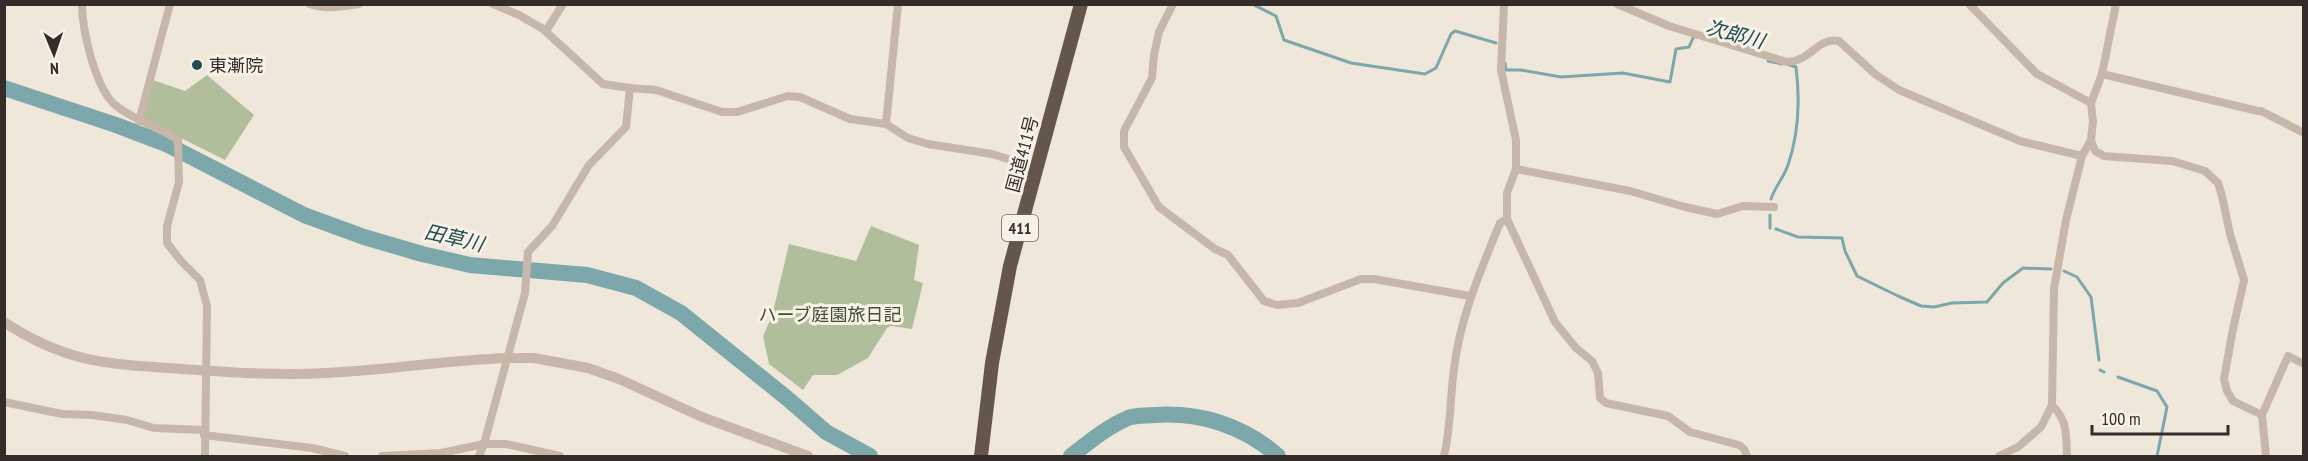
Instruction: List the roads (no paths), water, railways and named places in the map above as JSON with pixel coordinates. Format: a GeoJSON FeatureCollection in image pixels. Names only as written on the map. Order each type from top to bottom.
{"type":"FeatureCollection","features":[{"type":"Feature","properties":{"kind":"highway","name":"国道411号"},"geometry":{"type":"LineString","coordinates":[[981,456],[992,363],[1010,266],[1081,4]]}},
{"type":"Feature","properties":{"kind":"street"},"geometry":{"type":"LineString","coordinates":[[82,4],[92,66],[112,103],[139,121],[166,132],[178,140],[179,182],[166,226],[167,243],[200,280],[207,306],[204,433],[206,456]]}},
{"type":"Feature","properties":{"kind":"street"},"geometry":{"type":"LineString","coordinates":[[139,121],[170,4]]}},
{"type":"Feature","properties":{"kind":"street"},"geometry":{"type":"LineString","coordinates":[[310,4],[316,7],[359,4]]}},
{"type":"Feature","properties":{"kind":"street"},"geometry":{"type":"LineString","coordinates":[[493,4],[519,15],[546,31],[603,84],[656,90],[722,112],[737,112],[788,96],[800,97],[850,119],[886,124],[908,138],[928,144],[992,153],[1036,168]]}},
{"type":"Feature","properties":{"kind":"street"},"geometry":{"type":"LineString","coordinates":[[546,31],[563,4]]}},
{"type":"Feature","properties":{"kind":"street"},"geometry":{"type":"LineString","coordinates":[[886,124],[898,4]]}},
{"type":"Feature","properties":{"kind":"street"},"geometry":{"type":"LineString","coordinates":[[1173,4],[1159,32],[1152,78],[1124,131],[1124,147],[1159,207],[1215,249],[1228,255],[1264,301],[1277,305],[1298,303],[1361,279],[1374,279],[1470,296]]}},
{"type":"Feature","properties":{"kind":"street"},"geometry":{"type":"LineString","coordinates":[[1504,4],[1502,70],[1516,140],[1516,169],[1506,193],[1507,219],[1556,322],[1576,348],[1592,362],[1598,373],[1600,398],[1606,403],[1668,416],[1690,432],[1739,445],[1747,456]]}},
{"type":"Feature","properties":{"kind":"street"},"geometry":{"type":"LineString","coordinates":[[1617,4],[1670,26],[1787,62],[1798,61],[1822,42],[1839,41],[1875,74],[1899,90],[2020,141],[2082,156]]}},
{"type":"Feature","properties":{"kind":"street"},"geometry":{"type":"LineString","coordinates":[[1970,4],[2037,74],[2091,103]]}},
{"type":"Feature","properties":{"kind":"street"},"geometry":{"type":"LineString","coordinates":[[2116,4],[2102,74],[2091,103],[2091,140],[2095,151],[2104,156],[2172,161],[2205,171],[2218,183],[2223,196],[2229,234],[2244,280],[2224,379],[2233,401],[2262,415]]}},
{"type":"Feature","properties":{"kind":"street"},"geometry":{"type":"LineString","coordinates":[[2102,74],[2260,111],[2304,133]]}},
{"type":"Feature","properties":{"kind":"street"},"geometry":{"type":"LineString","coordinates":[[479,456],[525,293],[528,252],[552,226],[589,165],[626,127],[630,88]]}},
{"type":"Feature","properties":{"kind":"street"},"geometry":{"type":"LineString","coordinates":[[1999,456],[2018,447],[2041,427],[2052,405],[2054,289],[2066,220],[2082,156],[2091,140]]}},
{"type":"Feature","properties":{"kind":"street"},"geometry":{"type":"LineString","coordinates":[[1516,169],[1630,190],[1717,214],[1743,206],[1774,207]]}},
{"type":"Feature","properties":{"kind":"street"},"geometry":{"type":"LineString","coordinates":[[1444,456],[1449,434],[1454,367],[1470,296],[1500,223],[1507,219]]}},
{"type":"Feature","properties":{"kind":"street"},"geometry":{"type":"LineString","coordinates":[[4,322],[51,349],[82,359],[119,365],[207,371],[269,375],[316,374],[508,358],[534,358],[588,368],[620,379],[702,417],[808,456]]}},
{"type":"Feature","properties":{"kind":"street"},"geometry":{"type":"LineString","coordinates":[[2266,456],[2262,415],[2288,356],[2304,364]]}},
{"type":"Feature","properties":{"kind":"street"},"geometry":{"type":"LineString","coordinates":[[4,402],[62,414],[127,420],[154,428],[312,448],[345,456]]}},
{"type":"Feature","properties":{"kind":"street"},"geometry":{"type":"LineString","coordinates":[[2052,405],[2062,416],[2066,431],[2067,456]]}},
{"type":"Feature","properties":{"kind":"street"},"geometry":{"type":"LineString","coordinates":[[382,456],[441,453],[484,444],[506,444],[560,456]]}},
{"type":"Feature","properties":{"kind":"waterway","name":"次郎川"},"geometry":{"type":"LineString","coordinates":[[1252,4],[1276,16],[1284,40],[1351,63],[1425,74],[1436,68],[1451,34],[1455,31],[1496,43]]}},
{"type":"Feature","properties":{"kind":"waterway","name":"次郎川"},"geometry":{"type":"LineString","coordinates":[[1505,63],[1506,70],[1521,70],[1561,77],[1623,73],[1670,82],[1676,49],[1689,47],[1694,36],[1696,37]]}},
{"type":"Feature","properties":{"kind":"waterway","name":"次郎川"},"geometry":{"type":"LineString","coordinates":[[1768,61],[1782,64]]}},
{"type":"Feature","properties":{"kind":"waterway","name":"次郎川"},"geometry":{"type":"LineString","coordinates":[[1771,199],[1788,165],[1796,128],[1798,104],[1796,67],[1789,65]]}},
{"type":"Feature","properties":{"kind":"waterway","name":"田草川"},"geometry":{"type":"LineString","coordinates":[[4,88],[166,144],[304,215],[364,237],[470,265],[587,275],[636,288],[681,313],[826,432],[870,456]]}},
{"type":"Feature","properties":{"kind":"waterway","name":"次郎川"},"geometry":{"type":"LineString","coordinates":[[1770,215],[1770,228]]}},
{"type":"Feature","properties":{"kind":"waterway","name":"次郎川"},"geometry":{"type":"LineString","coordinates":[[1776,229],[1798,237],[1842,238],[1845,251],[1857,276],[1921,306],[1987,302],[2003,283],[2023,268],[2051,269]]}},
{"type":"Feature","properties":{"kind":"waterway","name":"次郎川"},"geometry":{"type":"LineString","coordinates":[[2064,271],[2077,277],[2091,297],[2099,360]]}},
{"type":"Feature","properties":{"kind":"waterway","name":"次郎川"},"geometry":{"type":"LineString","coordinates":[[2100,370],[2104,372]]}},
{"type":"Feature","properties":{"kind":"waterway","name":"次郎川"},"geometry":{"type":"LineString","coordinates":[[2118,377],[2157,391],[2167,407],[2157,456]]}},
{"type":"Feature","properties":{"kind":"waterway","name":"田草川"},"geometry":{"type":"LineString","coordinates":[[1071,456],[1105,430],[1128,418],[1172,415],[1221,423],[1251,437],[1278,456]]}},
{"type":"Feature","properties":{"kind":"place","name":"東漸院"},"geometry":{"type":"Point","coordinates":[197,65]}},
{"type":"Feature","properties":{"kind":"park label","name":"ハーブ庭園旅日記"},"geometry":{"type":"Point","coordinates":[830,314]}}]}
